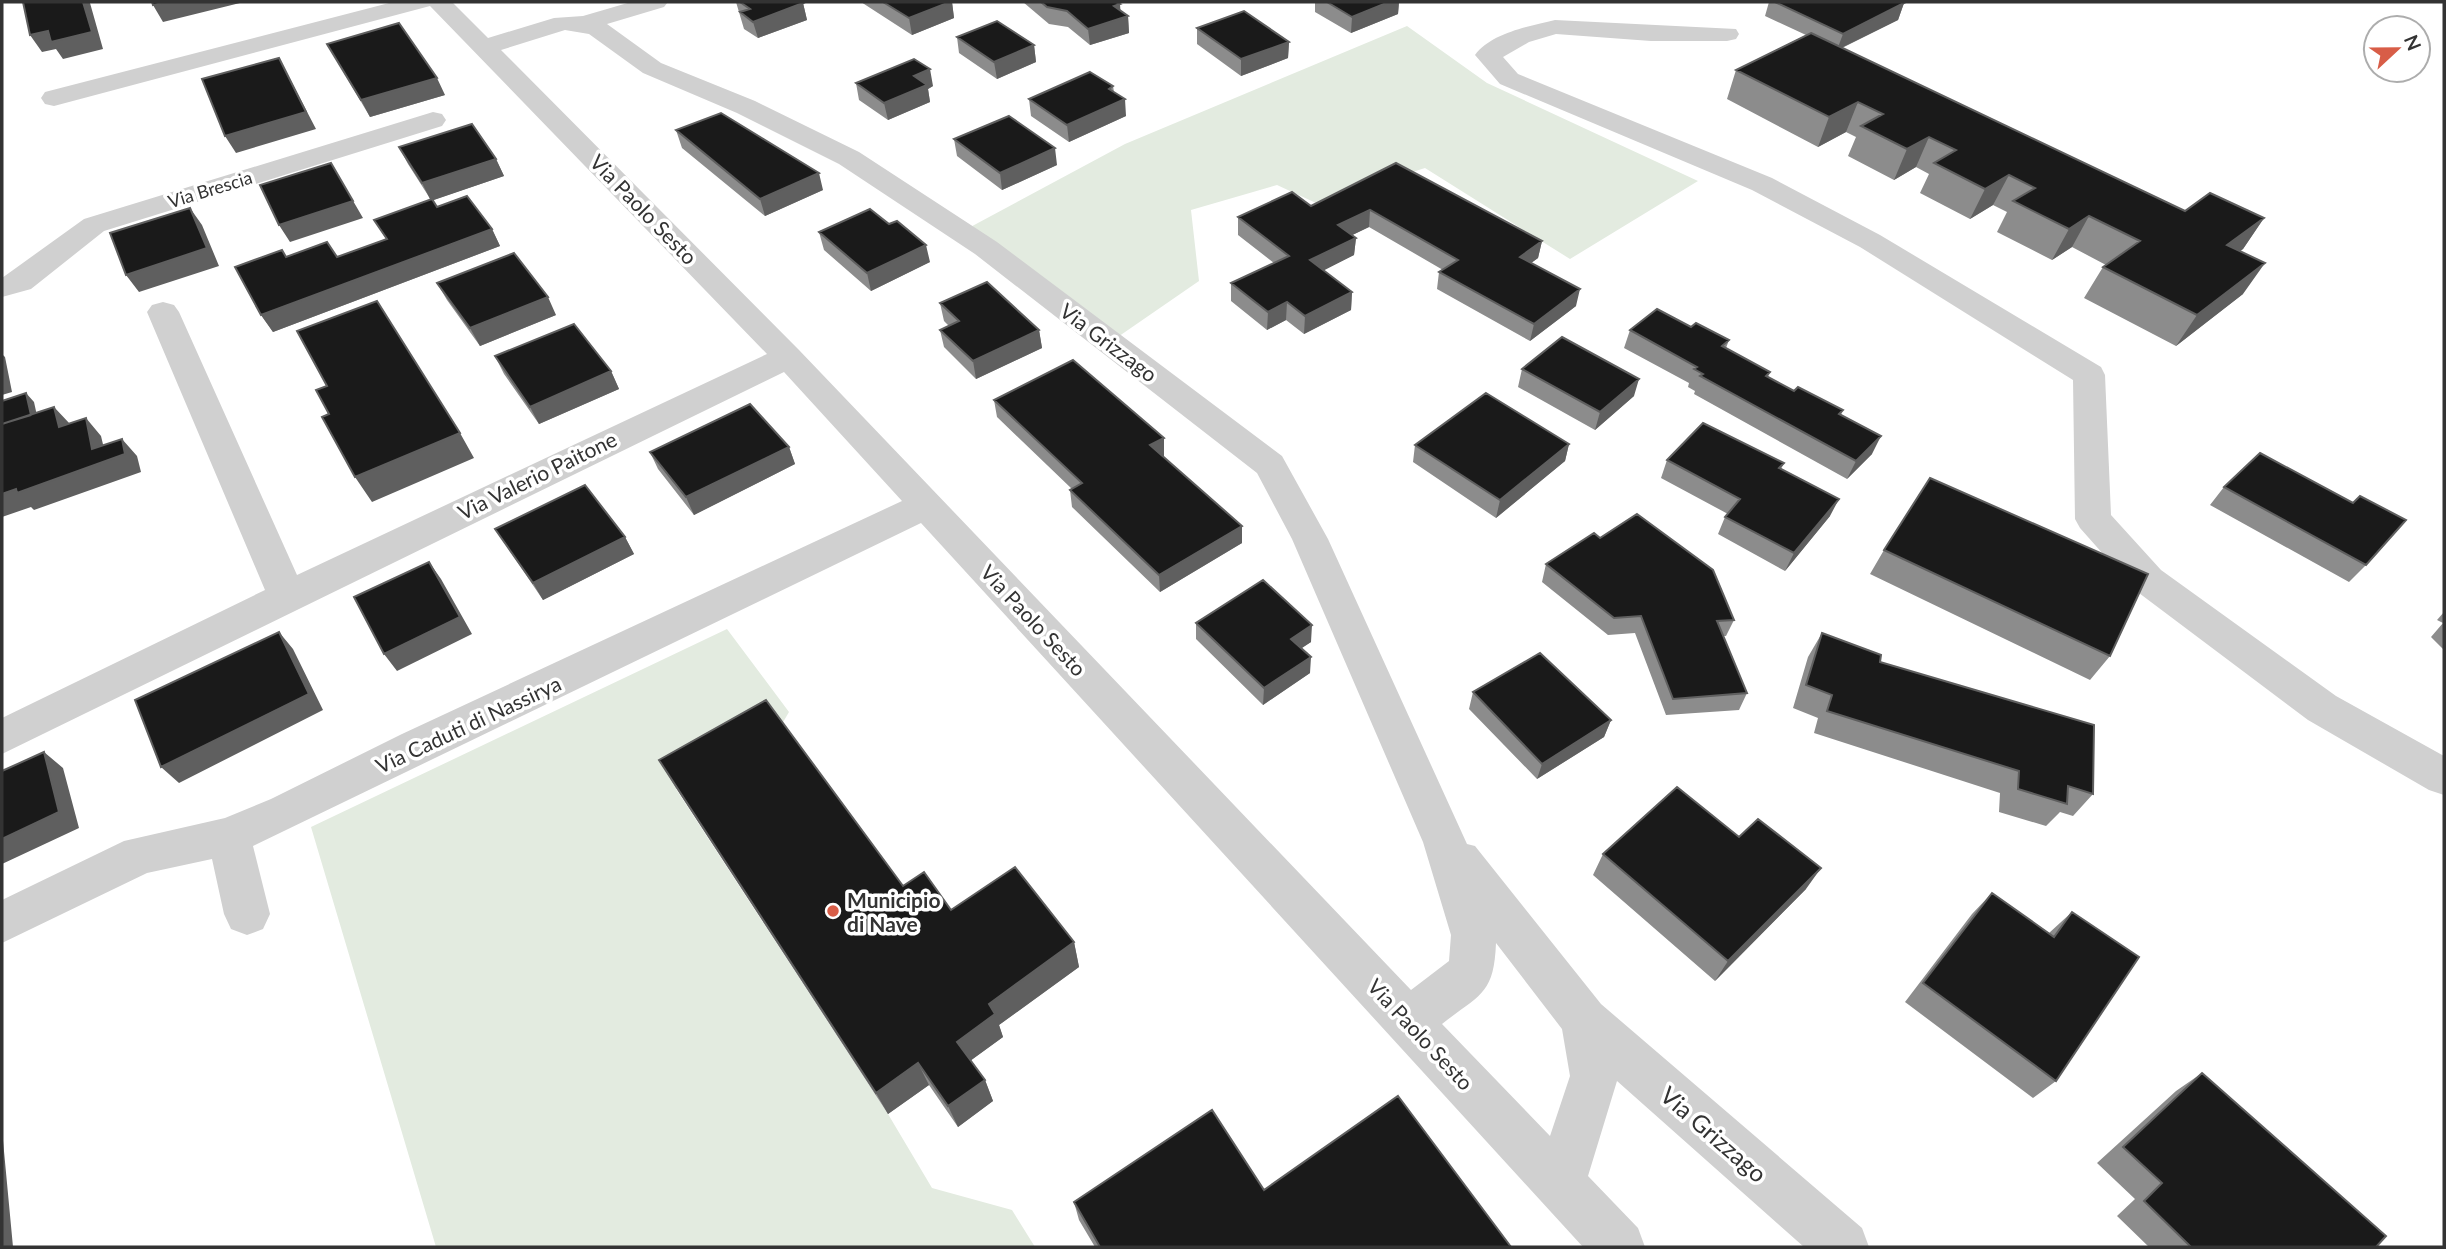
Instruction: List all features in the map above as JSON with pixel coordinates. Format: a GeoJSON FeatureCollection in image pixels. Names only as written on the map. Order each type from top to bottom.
{"type":"FeatureCollection","features":[{"type":"Feature","properties":{"kind":"street"},"geometry":{"type":"LineString","coordinates":[[54,98],[420,2]]}},
{"type":"Feature","properties":{"kind":"street","name":"Via Paolo Sesto"},"geometry":{"type":"LineString","coordinates":[[439,2],[485,47],[633,219],[788,357],[1619,1247]]}},
{"type":"Feature","properties":{"kind":"street"},"geometry":{"type":"LineString","coordinates":[[485,47],[563,23],[584,23],[656,2]]}},
{"type":"Feature","properties":{"kind":"street","name":"Via Grizzago"},"geometry":{"type":"LineString","coordinates":[[584,23],[598,29],[652,68],[746,107],[849,158],[986,248],[1270,465],[1310,538],[1445,842],[1474,935],[1472,972],[1408,1021]]}},
{"type":"Feature","properties":{"kind":"street"},"geometry":{"type":"LineString","coordinates":[[1727,34],[1651,34],[1555,27],[1520,37],[1489,55],[1509,79],[1762,184],[1870,241],[2089,374],[2093,519],[2159,588],[2322,708],[2444,777]]}},
{"type":"Feature","properties":{"kind":"street","name":"Via Brescia"},"geometry":{"type":"LineString","coordinates":[[2,288],[20,282],[94,225],[433,120]]}},
{"type":"Feature","properties":{"kind":"street"},"geometry":{"type":"LineString","coordinates":[[163,312],[287,596]]}},
{"type":"Feature","properties":{"kind":"street","name":"Via Valerio Paitone"},"geometry":{"type":"LineString","coordinates":[[2,737],[705,387],[788,357]]}},
{"type":"Feature","properties":{"kind":"street","name":"Via Caduti di Nassirya"},"geometry":{"type":"LineString","coordinates":[[2,922],[141,855],[229,836],[286,812],[417,746],[583,670],[926,505]]}},
{"type":"Feature","properties":{"kind":"street"},"geometry":{"type":"LineString","coordinates":[[229,836],[247,914]]}},
{"type":"Feature","properties":{"kind":"street","name":"Via Grizzago"},"geometry":{"type":"LineString","coordinates":[[1445,842],[1584,1020],[1843,1247]]}},
{"type":"Feature","properties":{"kind":"street","name":"Via Grizzago"},"geometry":{"type":"LineString","coordinates":[[1560,1183],[1594,1076],[1584,1020]]}},
{"type":"Feature","properties":{"kind":"shaded area"},"geometry":{"type":"Polygon","coordinates":[[[1407,26],[1487,83],[1698,181],[1570,259],[1425,168],[1316,203],[1277,185],[1191,210],[1199,281],[1112,341],[963,231],[1125,144],[1407,26]]]}},
{"type":"Feature","properties":{"kind":"shaded area"},"geometry":{"type":"Polygon","coordinates":[[[727,629],[789,712],[779,729],[676,789],[888,1114],[932,1188],[1012,1210],[1035,1247],[436,1247],[311,827],[727,629]]]}},
{"type":"Feature","properties":{"kind":"building"},"geometry":{"type":"Polygon","coordinates":[[[23,2],[83,2],[92,32],[51,42],[48,31],[30,35],[23,2]]]}},
{"type":"Feature","properties":{"kind":"building"},"geometry":{"type":"Polygon","coordinates":[[[740,2],[803,3],[753,22],[740,12],[750,9],[740,2]]]}},
{"type":"Feature","properties":{"kind":"building"},"geometry":{"type":"Polygon","coordinates":[[[883,2],[950,2],[909,18],[883,2]]]}},
{"type":"Feature","properties":{"kind":"building"},"geometry":{"type":"Polygon","coordinates":[[[1041,2],[1116,2],[1120,4],[1114,6],[1128,16],[1088,29],[1067,11],[1047,7],[1041,2]]]}},
{"type":"Feature","properties":{"kind":"building"},"geometry":{"type":"Polygon","coordinates":[[[1327,2],[1389,2],[1352,17],[1327,2]]]}},
{"type":"Feature","properties":{"kind":"building"},"geometry":{"type":"Polygon","coordinates":[[[1775,2],[1901,2],[1904,3],[1843,34],[1775,2]]]}},
{"type":"Feature","properties":{"kind":"building"},"geometry":{"type":"Polygon","coordinates":[[[1244,11],[1289,42],[1241,59],[1197,28],[1244,11]]]}},
{"type":"Feature","properties":{"kind":"building"},"geometry":{"type":"Polygon","coordinates":[[[997,21],[1034,45],[994,62],[957,37],[997,21]]]}},
{"type":"Feature","properties":{"kind":"building"},"geometry":{"type":"Polygon","coordinates":[[[399,23],[437,78],[361,100],[327,44],[399,23]]]}},
{"type":"Feature","properties":{"kind":"building"},"geometry":{"type":"Polygon","coordinates":[[[1811,33],[2185,211],[2210,193],[2264,218],[2227,245],[2265,263],[2197,315],[2103,267],[2140,241],[2089,216],[2069,229],[2013,201],[2035,188],[2009,175],[1985,189],[1934,163],[1956,150],[1929,137],[1907,149],[1861,126],[1883,114],[1858,102],[1829,117],[1736,70],[1811,33]]]}},
{"type":"Feature","properties":{"kind":"building"},"geometry":{"type":"Polygon","coordinates":[[[279,58],[306,112],[225,136],[202,79],[279,58]]]}},
{"type":"Feature","properties":{"kind":"building"},"geometry":{"type":"Polygon","coordinates":[[[914,59],[930,69],[914,76],[927,85],[884,103],[856,83],[914,59]]]}},
{"type":"Feature","properties":{"kind":"building"},"geometry":{"type":"Polygon","coordinates":[[[1090,72],[1113,86],[1109,89],[1125,99],[1067,125],[1029,99],[1090,72]]]}},
{"type":"Feature","properties":{"kind":"building"},"geometry":{"type":"Polygon","coordinates":[[[721,113],[819,173],[760,199],[676,130],[721,113]]]}},
{"type":"Feature","properties":{"kind":"building"},"geometry":{"type":"Polygon","coordinates":[[[1009,116],[1055,148],[1000,173],[954,139],[1009,116]]]}},
{"type":"Feature","properties":{"kind":"building"},"geometry":{"type":"Polygon","coordinates":[[[472,124],[496,159],[422,183],[399,147],[472,124]]]}},
{"type":"Feature","properties":{"kind":"building"},"geometry":{"type":"Polygon","coordinates":[[[331,163],[353,201],[279,225],[260,185],[331,163]]]}},
{"type":"Feature","properties":{"kind":"building"},"geometry":{"type":"Polygon","coordinates":[[[1396,163],[1542,241],[1520,257],[1580,289],[1534,324],[1439,272],[1458,260],[1370,210],[1338,225],[1356,238],[1310,260],[1352,292],[1305,316],[1287,302],[1268,312],[1231,283],[1289,256],[1238,217],[1292,192],[1311,206],[1396,163]]]}},
{"type":"Feature","properties":{"kind":"building"},"geometry":{"type":"Polygon","coordinates":[[[467,196],[492,229],[261,315],[235,267],[282,250],[286,257],[327,242],[337,257],[387,239],[374,220],[432,199],[437,207],[467,196]]]}},
{"type":"Feature","properties":{"kind":"building"},"geometry":{"type":"Polygon","coordinates":[[[190,208],[207,248],[126,275],[110,233],[190,208]]]}},
{"type":"Feature","properties":{"kind":"building"},"geometry":{"type":"Polygon","coordinates":[[[870,209],[889,224],[897,221],[926,245],[867,273],[819,232],[870,209]]]}},
{"type":"Feature","properties":{"kind":"building"},"geometry":{"type":"Polygon","coordinates":[[[514,253],[548,297],[470,328],[437,283],[514,253]]]}},
{"type":"Feature","properties":{"kind":"building"},"geometry":{"type":"Polygon","coordinates":[[[987,282],[1039,330],[973,361],[940,330],[959,321],[940,303],[987,282]]]}},
{"type":"Feature","properties":{"kind":"building"},"geometry":{"type":"Polygon","coordinates":[[[377,301],[460,433],[355,477],[322,417],[329,414],[316,390],[327,386],[297,331],[377,301]]]}},
{"type":"Feature","properties":{"kind":"building"},"geometry":{"type":"Polygon","coordinates":[[[1657,309],[1691,327],[1696,323],[1729,340],[1722,346],[1770,372],[1766,376],[1794,391],[1798,387],[1843,410],[1839,414],[1881,436],[1856,461],[1700,376],[1703,374],[1694,369],[1697,367],[1630,330],[1657,309]]]}},
{"type":"Feature","properties":{"kind":"building"},"geometry":{"type":"Polygon","coordinates":[[[574,324],[611,371],[530,407],[495,356],[574,324]]]}},
{"type":"Feature","properties":{"kind":"building"},"geometry":{"type":"Polygon","coordinates":[[[1562,337],[1639,379],[1600,412],[1522,369],[1562,337]]]}},
{"type":"Feature","properties":{"kind":"building"},"geometry":{"type":"Polygon","coordinates":[[[1073,360],[1164,438],[1150,445],[1242,526],[1159,575],[1070,490],[1082,483],[994,400],[1073,360]]]}},
{"type":"Feature","properties":{"kind":"building"},"geometry":{"type":"Polygon","coordinates":[[[26,393],[31,415],[2,424],[2,401],[26,393]]]}},
{"type":"Feature","properties":{"kind":"building"},"geometry":{"type":"Polygon","coordinates":[[[1486,393],[1569,444],[1500,500],[1415,445],[1486,393]]]}},
{"type":"Feature","properties":{"kind":"building"},"geometry":{"type":"Polygon","coordinates":[[[750,404],[789,447],[686,497],[650,452],[750,404]]]}},
{"type":"Feature","properties":{"kind":"building"},"geometry":{"type":"Polygon","coordinates":[[[54,407],[59,427],[86,418],[92,449],[122,439],[125,454],[17,493],[16,489],[2,494],[2,424],[54,407]]]}},
{"type":"Feature","properties":{"kind":"building"},"geometry":{"type":"Polygon","coordinates":[[[1703,423],[1784,463],[1779,468],[1839,499],[1794,553],[1725,517],[1740,499],[1667,460],[1703,423]]]}},
{"type":"Feature","properties":{"kind":"building"},"geometry":{"type":"Polygon","coordinates":[[[2260,453],[2353,503],[2360,496],[2406,520],[2366,565],[2224,487],[2260,453]]]}},
{"type":"Feature","properties":{"kind":"building"},"geometry":{"type":"Polygon","coordinates":[[[1930,478],[2148,574],[2110,656],[1884,550],[1930,478]]]}},
{"type":"Feature","properties":{"kind":"building"},"geometry":{"type":"Polygon","coordinates":[[[585,485],[625,537],[533,583],[495,529],[585,485]]]}},
{"type":"Feature","properties":{"kind":"building"},"geometry":{"type":"Polygon","coordinates":[[[1637,514],[1713,570],[1734,620],[1717,621],[1747,693],[1673,699],[1641,616],[1614,618],[1546,564],[1594,533],[1600,538],[1637,514]]]}},
{"type":"Feature","properties":{"kind":"building"},"geometry":{"type":"Polygon","coordinates":[[[429,562],[460,617],[384,654],[354,597],[429,562]]]}},
{"type":"Feature","properties":{"kind":"building"},"geometry":{"type":"Polygon","coordinates":[[[1263,580],[1312,625],[1291,639],[1311,657],[1264,688],[1196,623],[1263,580]]]}},
{"type":"Feature","properties":{"kind":"building"},"geometry":{"type":"Polygon","coordinates":[[[279,632],[309,694],[161,767],[135,700],[279,632]]]}},
{"type":"Feature","properties":{"kind":"building"},"geometry":{"type":"Polygon","coordinates":[[[1822,633],[1881,655],[1880,662],[2094,725],[2093,794],[2068,786],[2067,804],[2018,789],[2019,771],[1827,711],[1832,695],[1806,685],[1822,633]]]}},
{"type":"Feature","properties":{"kind":"building"},"geometry":{"type":"Polygon","coordinates":[[[1540,653],[1611,720],[1542,764],[1473,692],[1540,653]]]}},
{"type":"Feature","properties":{"kind":"building"},"geometry":{"type":"Polygon","coordinates":[[[766,700],[903,886],[924,872],[951,910],[1015,867],[1074,942],[989,1004],[995,1014],[957,1042],[985,1080],[948,1106],[918,1063],[876,1093],[659,760],[766,700]]]}},
{"type":"Feature","properties":{"kind":"building"},"geometry":{"type":"Polygon","coordinates":[[[44,752],[59,812],[2,839],[2,771],[44,752]]]}},
{"type":"Feature","properties":{"kind":"building"},"geometry":{"type":"Polygon","coordinates":[[[1677,787],[1739,837],[1758,819],[1821,868],[1728,961],[1603,854],[1677,787]]]}},
{"type":"Feature","properties":{"kind":"building"},"geometry":{"type":"Polygon","coordinates":[[[1992,893],[2054,937],[2072,912],[2139,957],[2056,1081],[1923,983],[1992,893]]]}},
{"type":"Feature","properties":{"kind":"building"},"geometry":{"type":"Polygon","coordinates":[[[2202,1073],[2386,1236],[2376,1247],[2191,1247],[2144,1201],[2162,1183],[2123,1147],[2202,1073]]]}},
{"type":"Feature","properties":{"kind":"building"},"geometry":{"type":"Polygon","coordinates":[[[1398,1096],[1511,1247],[1100,1247],[1074,1202],[1212,1110],[1264,1190],[1398,1096]]]}},
{"type":"Feature","properties":{"kind":"place","name":"Municipio di Nave"},"geometry":{"type":"Point","coordinates":[833,911]}}]}
